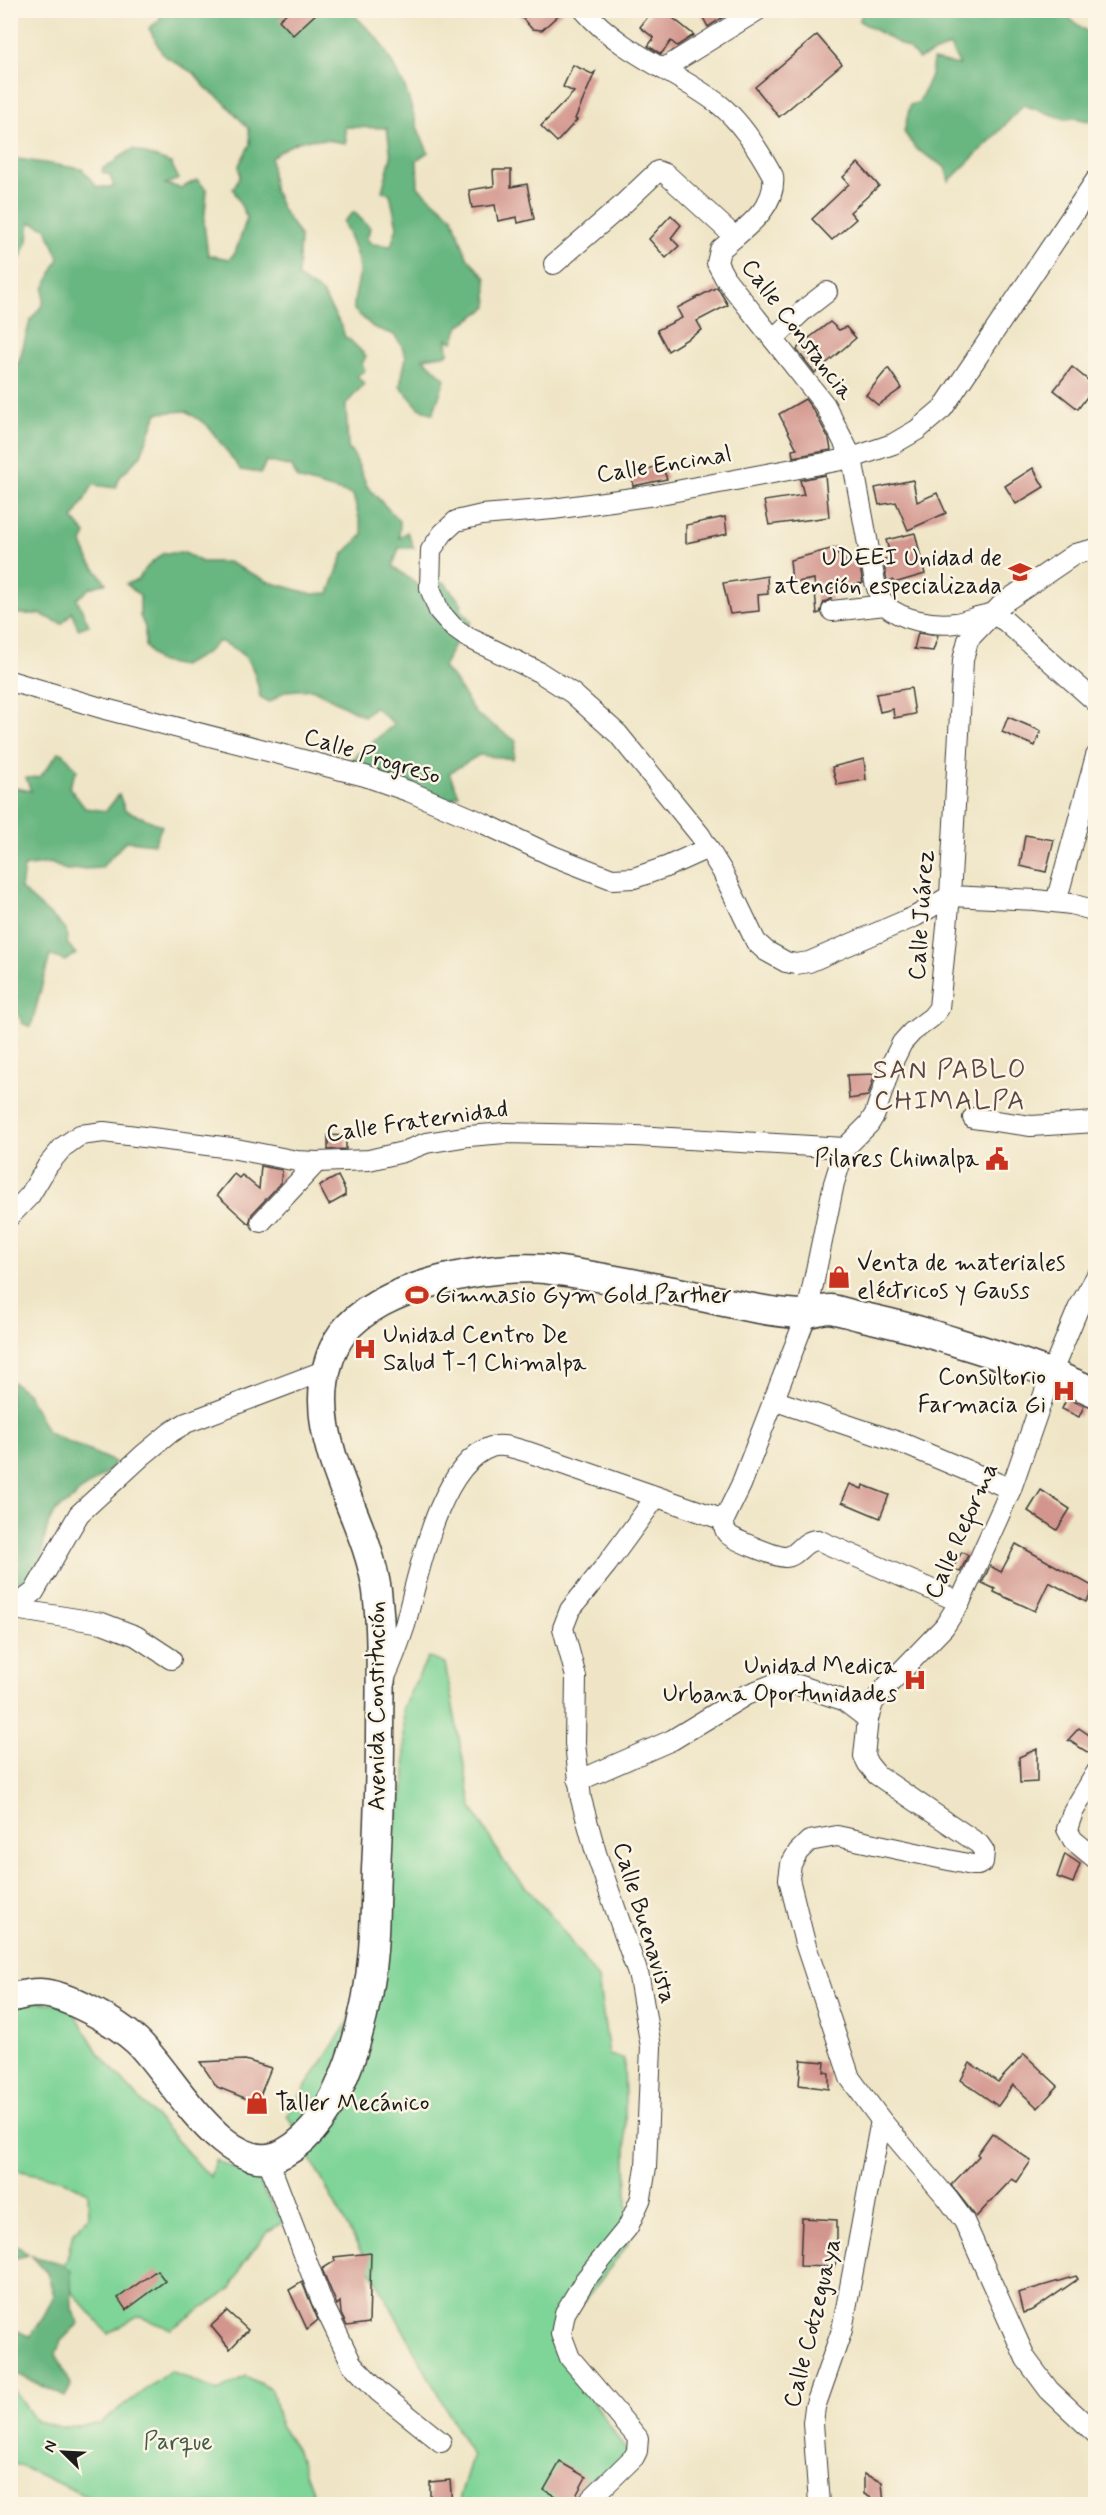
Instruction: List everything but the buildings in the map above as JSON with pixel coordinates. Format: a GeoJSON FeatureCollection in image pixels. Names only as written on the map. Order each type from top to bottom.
{"type":"FeatureCollection","features":[{"type":"Feature","properties":{"kind":"main road","name":"Avenida Constitución"},"geometry":{"type":"LineString","coordinates":[[268,2160],[296,2146],[310,2133],[328,2107],[352,2051],[363,2015],[373,1952],[380,1790],[380,1624],[371,1565],[340,1480],[328,1439],[323,1401],[326,1370],[342,1334],[367,1311],[405,1290],[423,1284],[493,1270],[543,1269],[620,1281],[774,1311],[807,1314],[827,1309],[880,1320],[1006,1358],[1095,1393]]}},
{"type":"Feature","properties":{"kind":"main road"},"geometry":{"type":"LineString","coordinates":[[10,1998],[39,1993],[49,1995],[73,2002],[102,2017],[136,2040],[218,2137],[245,2156],[268,2160]]}},
{"type":"Feature","properties":{"kind":"street","name":"Calle Constancia"},"geometry":{"type":"LineString","coordinates":[[584,10],[614,39],[722,107],[735,120],[773,176],[774,186],[770,201],[720,250],[717,256],[719,269],[734,292],[825,405],[852,458],[875,582],[885,605]]}},
{"type":"Feature","properties":{"kind":"street"},"geometry":{"type":"LineString","coordinates":[[663,69],[758,10]]}},
{"type":"Feature","properties":{"kind":"street"},"geometry":{"type":"LineString","coordinates":[[554,264],[658,171],[666,174],[735,237]]}},
{"type":"Feature","properties":{"kind":"street","name":"Calle Encinal"},"geometry":{"type":"LineString","coordinates":[[708,848],[618,734],[580,700],[539,672],[467,637],[453,627],[439,611],[430,588],[431,550],[443,533],[456,521],[482,515],[553,509],[655,495],[852,458],[893,444],[916,430],[943,408],[1095,180]]}},
{"type":"Feature","properties":{"kind":"street"},"geometry":{"type":"LineString","coordinates":[[773,339],[827,292]]}},
{"type":"Feature","properties":{"kind":"street","name":"Calle Juárez"},"geometry":{"type":"LineString","coordinates":[[844,1148],[869,1124],[875,1114],[893,1059],[902,1043],[939,1008],[950,896],[964,652],[968,640],[1003,603],[1075,554],[1095,549]]}},
{"type":"Feature","properties":{"kind":"street"},"geometry":{"type":"LineString","coordinates":[[832,611],[885,605],[892,611],[911,619],[947,624],[992,614],[1005,621],[1095,702]]}},
{"type":"Feature","properties":{"kind":"street","name":"Calle Progreso"},"geometry":{"type":"LineString","coordinates":[[10,681],[105,709],[365,776],[408,791],[553,856],[612,879],[634,878],[666,867],[708,848]]}},
{"type":"Feature","properties":{"kind":"street"},"geometry":{"type":"LineString","coordinates":[[1056,902],[1095,756]]}},
{"type":"Feature","properties":{"kind":"street"},"geometry":{"type":"LineString","coordinates":[[708,848],[722,870],[756,942],[766,951],[796,964],[809,962],[916,916],[950,896],[1056,902],[1095,911]]}},
{"type":"Feature","properties":{"kind":"street"},"geometry":{"type":"LineString","coordinates":[[973,1118],[1031,1126],[1095,1122]]}},
{"type":"Feature","properties":{"kind":"street","name":"Calle Fraternidad"},"geometry":{"type":"LineString","coordinates":[[10,1216],[30,1195],[48,1165],[71,1140],[104,1132],[231,1148],[297,1161],[317,1162],[369,1160],[403,1152],[426,1143],[506,1133],[636,1136],[844,1148]]}},
{"type":"Feature","properties":{"kind":"street"},"geometry":{"type":"LineString","coordinates":[[844,1148],[834,1183],[807,1314],[741,1485],[724,1520],[724,1528],[733,1538],[780,1556],[790,1556],[808,1541],[818,1540],[960,1602]]}},
{"type":"Feature","properties":{"kind":"street"},"geometry":{"type":"LineString","coordinates":[[261,1222],[317,1162]]}},
{"type":"Feature","properties":{"kind":"street","name":"Calle Reforma"},"geometry":{"type":"LineString","coordinates":[[868,1719],[873,1703],[884,1689],[944,1627],[992,1548],[1051,1374],[1078,1309],[1095,1277]]}},
{"type":"Feature","properties":{"kind":"street"},"geometry":{"type":"LineString","coordinates":[[12,1609],[34,1592],[79,1514],[171,1432],[186,1423],[326,1370]]}},
{"type":"Feature","properties":{"kind":"street"},"geometry":{"type":"LineString","coordinates":[[773,1400],[904,1444],[1011,1489]]}},
{"type":"Feature","properties":{"kind":"street"},"geometry":{"type":"LineString","coordinates":[[380,1688],[401,1638],[435,1517],[455,1482],[472,1459],[481,1452],[494,1446],[518,1449],[724,1520]]}},
{"type":"Feature","properties":{"kind":"street","name":"Calle Buenavista"},"geometry":{"type":"LineString","coordinates":[[586,2505],[634,2457],[638,2438],[570,2358],[563,2345],[562,2324],[572,2299],[628,2227],[641,2198],[646,2167],[651,2047],[639,1977],[585,1820],[574,1743],[576,1677],[563,1628],[564,1621],[656,1497]]}},
{"type":"Feature","properties":{"kind":"street"},"geometry":{"type":"LineString","coordinates":[[12,1609],[102,1623],[136,1636],[171,1659]]}},
{"type":"Feature","properties":{"kind":"street"},"geometry":{"type":"LineString","coordinates":[[578,1781],[672,1740],[746,1695],[774,1684],[798,1685],[843,1700],[868,1719],[864,1756],[877,1775],[979,1844],[984,1851],[983,1862],[972,1865],[837,1836],[809,1841],[798,1852],[791,1864],[789,1879],[793,1901],[850,2078],[881,2120],[964,2221],[1026,2360],[1049,2390],[1095,2434]]}},
{"type":"Feature","properties":{"kind":"street"},"geometry":{"type":"LineString","coordinates":[[1089,1854],[1069,1835],[1068,1822],[1095,1773]]}},
{"type":"Feature","properties":{"kind":"street","name":"Calle Cotzeguaya"},"geometry":{"type":"LineString","coordinates":[[819,2505],[813,2423],[815,2407],[842,2331],[881,2120]]}},
{"type":"Feature","properties":{"kind":"street"},"geometry":{"type":"LineString","coordinates":[[268,2160],[323,2304],[352,2364],[379,2392],[441,2442]]}},
{"type":"Feature","properties":{"kind":"green space"},"geometry":{"type":"Polygon","coordinates":[[[160,11],[350,11],[380,41],[405,87],[428,152],[417,160],[418,187],[452,216],[467,257],[486,278],[488,307],[459,326],[453,342],[447,339],[448,354],[423,358],[445,379],[433,414],[419,408],[400,386],[406,357],[401,344],[394,335],[373,327],[354,310],[359,266],[343,222],[354,212],[370,228],[367,239],[372,244],[391,246],[397,227],[390,194],[382,191],[391,157],[387,128],[345,127],[346,143],[307,140],[290,145],[271,158],[273,187],[282,209],[300,236],[298,277],[322,293],[341,325],[345,337],[366,356],[362,364],[365,370],[357,376],[364,384],[346,404],[348,448],[355,457],[367,486],[400,522],[399,538],[407,532],[414,548],[399,548],[393,566],[420,587],[444,582],[462,604],[460,608],[471,622],[452,648],[443,668],[453,678],[475,713],[516,741],[513,759],[479,755],[449,773],[459,795],[453,797],[455,803],[357,783],[350,761],[394,724],[374,707],[364,716],[312,689],[285,691],[270,702],[260,697],[253,669],[244,656],[219,641],[205,654],[182,666],[157,661],[145,646],[145,627],[140,616],[140,596],[126,584],[137,580],[163,553],[185,553],[202,562],[228,562],[269,582],[312,594],[329,593],[343,555],[363,534],[353,495],[297,479],[292,467],[266,461],[261,473],[241,470],[207,425],[186,411],[157,413],[141,455],[120,477],[116,488],[93,485],[73,519],[86,534],[82,543],[90,562],[106,583],[90,588],[77,599],[89,625],[78,629],[72,612],[62,624],[40,614],[11,614],[11,369],[19,362],[30,321],[43,304],[44,289],[59,258],[46,228],[30,222],[28,241],[20,259],[11,258],[11,158],[82,169],[97,187],[114,187],[110,175],[102,172],[103,168],[115,163],[117,159],[133,149],[171,163],[179,179],[165,184],[181,188],[197,180],[207,190],[204,224],[208,255],[229,259],[235,253],[247,218],[233,189],[240,176],[239,165],[250,144],[249,129],[224,102],[206,88],[195,74],[163,55],[149,28],[160,20],[160,11]]]}},
{"type":"Feature","properties":{"kind":"green space"},"geometry":{"type":"Polygon","coordinates":[[[864,11],[1070,11],[1070,19],[1095,37],[1096,116],[1094,122],[1075,118],[1065,119],[1023,105],[949,181],[945,167],[916,149],[904,132],[910,105],[919,102],[931,75],[933,60],[959,65],[950,46],[919,59],[909,49],[859,21],[864,11]]]}},
{"type":"Feature","properties":{"kind":"green space"},"geometry":{"type":"Polygon","coordinates":[[[59,752],[64,754],[77,770],[69,787],[85,808],[106,811],[119,794],[125,810],[162,826],[154,844],[126,841],[101,868],[66,870],[50,863],[24,867],[21,889],[66,929],[67,943],[76,954],[65,961],[50,955],[31,1027],[22,1023],[17,1012],[11,1014],[11,787],[31,791],[26,778],[40,777],[59,752]]]}},
{"type":"Feature","properties":{"kind":"green space"},"geometry":{"type":"Polygon","coordinates":[[[10,1380],[27,1393],[48,1433],[115,1462],[106,1473],[55,1512],[45,1538],[41,1587],[20,1593],[11,1591],[10,1380]]]}},
{"type":"Feature","properties":{"kind":"green space"},"geometry":{"type":"Polygon","coordinates":[[[428,1657],[445,1664],[472,1808],[504,1862],[557,1923],[598,1979],[609,2055],[624,2059],[628,2244],[565,2327],[565,2358],[633,2461],[590,2504],[463,2504],[460,2496],[472,2457],[287,2115],[349,2021],[406,1779],[403,1707],[428,1657]]]}},
{"type":"Feature","properties":{"kind":"green space"},"geometry":{"type":"Polygon","coordinates":[[[10,1998],[70,2006],[99,2054],[210,2177],[215,2160],[256,2178],[283,2222],[267,2232],[243,2264],[231,2289],[171,2329],[137,2316],[108,2334],[58,2275],[67,2259],[73,2233],[89,2217],[88,2192],[63,2180],[11,2169],[10,1998]]]}},
{"type":"Feature","properties":{"kind":"green space"},"geometry":{"type":"Polygon","coordinates":[[[11,2244],[19,2247],[28,2255],[17,2258],[11,2255],[11,2244]]]}},
{"type":"Feature","properties":{"kind":"green space"},"geometry":{"type":"Polygon","coordinates":[[[32,2256],[60,2263],[71,2271],[72,2309],[79,2323],[61,2341],[56,2354],[71,2386],[65,2397],[11,2371],[11,2330],[14,2329],[30,2337],[43,2318],[54,2295],[47,2273],[32,2256]]]}},
{"type":"Feature","properties":{"kind":"green space","name":"Parque"},"geometry":{"type":"Polygon","coordinates":[[[170,2371],[218,2391],[246,2376],[272,2390],[280,2425],[296,2449],[317,2504],[104,2504],[11,2462],[11,2386],[36,2421],[61,2427],[99,2424],[170,2371]]]}},
{"type":"Feature","properties":{"kind":"place","name":"UDEEI Unidad de atención especializada"},"geometry":{"type":"Point","coordinates":[1020,572]}},
{"type":"Feature","properties":{"kind":"place","name":"Pilares Chimalpa"},"geometry":{"type":"Point","coordinates":[997,1159]}},
{"type":"Feature","properties":{"kind":"place","name":"Venta de materiales eléctricos y Gauss"},"geometry":{"type":"Point","coordinates":[839,1277]}},
{"type":"Feature","properties":{"kind":"place","name":"Gimnasio Gym Gold Parther"},"geometry":{"type":"Point","coordinates":[417,1295]}},
{"type":"Feature","properties":{"kind":"place","name":"Unidad Centro De Salud T-1 Chimalpa"},"geometry":{"type":"Point","coordinates":[365,1349]}},
{"type":"Feature","properties":{"kind":"place","name":"Consultorio Farmacia Gi"},"geometry":{"type":"Point","coordinates":[1064,1391]}},
{"type":"Feature","properties":{"kind":"place","name":"Unidad Medica Urbana Oportunidades"},"geometry":{"type":"Point","coordinates":[915,1680]}},
{"type":"Feature","properties":{"kind":"place","name":"Taller Mecánico"},"geometry":{"type":"Point","coordinates":[257,2103]}},
{"type":"Feature","properties":{"kind":"district","name":"SAN PABLO CHIMALPA"},"geometry":{"type":"Point","coordinates":[950,1086]}}]}
